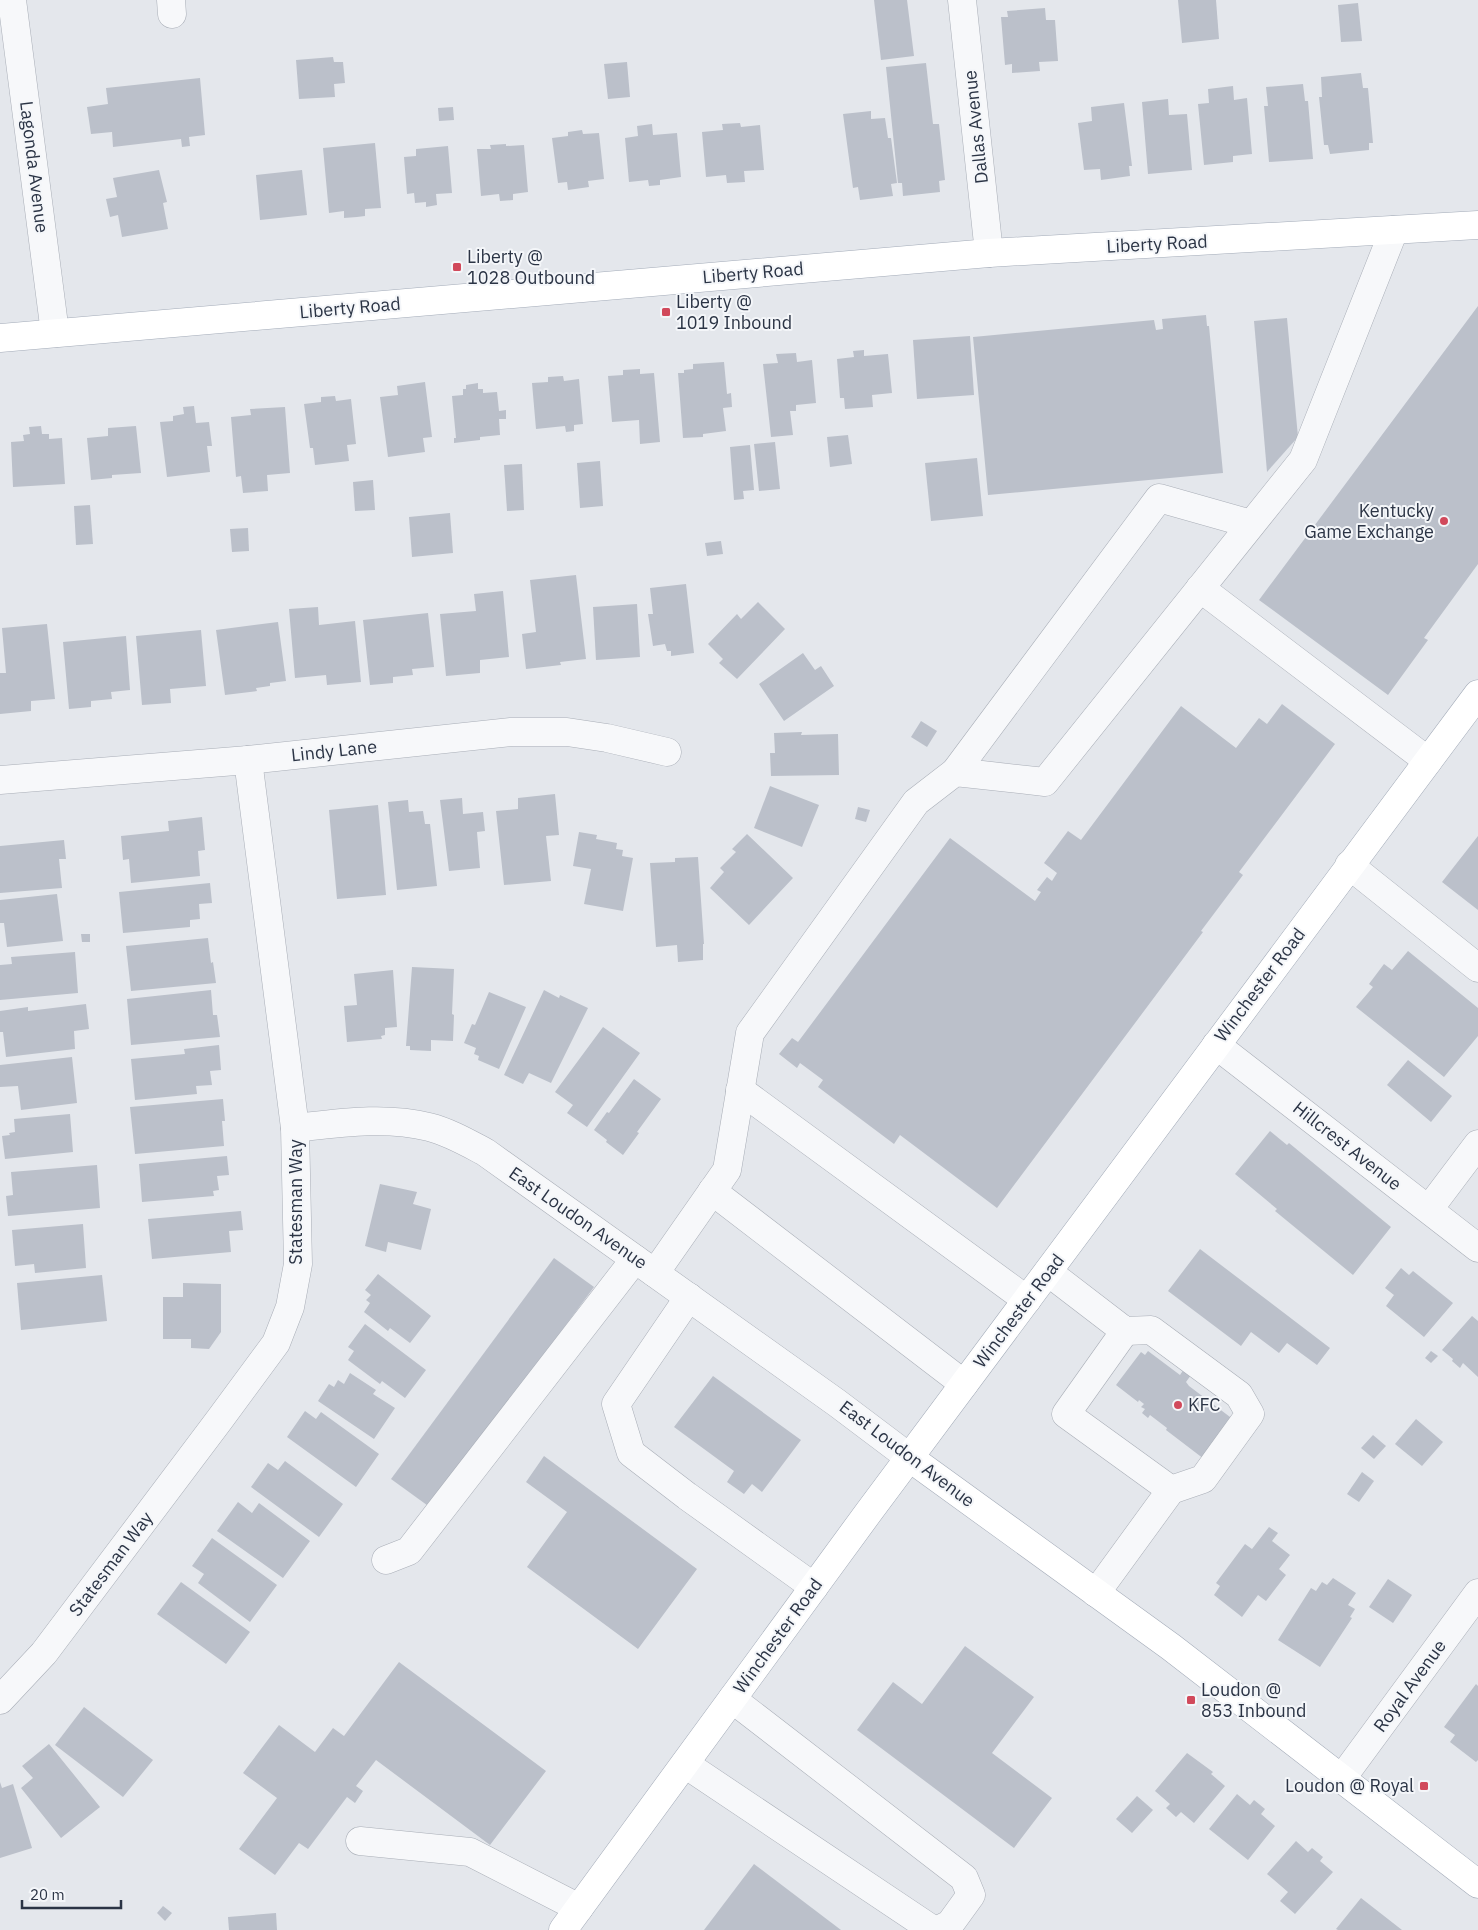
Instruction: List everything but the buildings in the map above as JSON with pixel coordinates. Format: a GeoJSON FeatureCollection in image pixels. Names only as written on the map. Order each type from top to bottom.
{"type":"FeatureCollection","features":[{"type":"Feature","properties":{"kind":"main road","name":"Liberty Road"},"geometry":{"type":"LineString","coordinates":[[0,338],[989,254],[1478,225]]}},
{"type":"Feature","properties":{"kind":"main road","name":"Winchester Road"},"geometry":{"type":"LineString","coordinates":[[563,1930],[964,1384],[1478,694]]}},
{"type":"Feature","properties":{"kind":"main road","name":"East Loudon Avenue"},"geometry":{"type":"LineString","coordinates":[[910,1458],[1178,1652],[1478,1884]]}},
{"type":"Feature","properties":{"kind":"street","name":"Lagonda Avenue"},"geometry":{"type":"LineString","coordinates":[[12,0],[55,333]]}},
{"type":"Feature","properties":{"kind":"street","name":"Dallas Avenue"},"geometry":{"type":"LineString","coordinates":[[962,0],[989,254]]}},
{"type":"Feature","properties":{"kind":"street"},"geometry":{"type":"LineString","coordinates":[[955,772],[1046,782],[1303,460],[1394,230]]}},
{"type":"Feature","properties":{"kind":"street"},"geometry":{"type":"LineString","coordinates":[[386,1560],[409,1551],[645,1266],[712,1191],[727,1170],[750,1033],[916,802],[955,772],[1160,498],[1252,524]]}},
{"type":"Feature","properties":{"kind":"street"},"geometry":{"type":"LineString","coordinates":[[1200,588],[1428,762]]}},
{"type":"Feature","properties":{"kind":"street","name":"Lindy Lane"},"geometry":{"type":"LineString","coordinates":[[0,780],[248,760],[510,732],[567,732],[607,738],[667,752]]}},
{"type":"Feature","properties":{"kind":"street","name":"Statesman Way"},"geometry":{"type":"LineString","coordinates":[[0,1700],[44,1652],[276,1343],[290,1307],[298,1264],[296,1128],[248,760]]}},
{"type":"Feature","properties":{"kind":"street"},"geometry":{"type":"LineString","coordinates":[[1350,866],[1478,968]]}},
{"type":"Feature","properties":{"kind":"street","name":"Hillcrest Avenue"},"geometry":{"type":"LineString","coordinates":[[1216,1045],[1478,1248]]}},
{"type":"Feature","properties":{"kind":"street"},"geometry":{"type":"LineString","coordinates":[[740,1090],[1027,1300]]}},
{"type":"Feature","properties":{"kind":"street","name":"East Loudon Avenue"},"geometry":{"type":"LineString","coordinates":[[296,1128],[351,1121],[397,1121],[438,1130],[486,1152],[837,1403],[910,1458]]}},
{"type":"Feature","properties":{"kind":"street"},"geometry":{"type":"LineString","coordinates":[[1429,1209],[1478,1144]]}},
{"type":"Feature","properties":{"kind":"street"},"geometry":{"type":"LineString","coordinates":[[712,1191],[964,1384]]}},
{"type":"Feature","properties":{"kind":"street"},"geometry":{"type":"LineString","coordinates":[[1048,1272],[1125,1331],[1151,1330],[1239,1395],[1250,1414],[1203,1479],[1171,1490],[1096,1593]]}},
{"type":"Feature","properties":{"kind":"street"},"geometry":{"type":"LineString","coordinates":[[689,1297],[616,1404],[631,1453],[687,1496],[814,1587]]}},
{"type":"Feature","properties":{"kind":"street"},"geometry":{"type":"LineString","coordinates":[[1125,1331],[1066,1414],[1171,1490]]}},
{"type":"Feature","properties":{"kind":"street","name":"Royal Avenue"},"geometry":{"type":"LineString","coordinates":[[1342,1778],[1478,1593]]}},
{"type":"Feature","properties":{"kind":"street"},"geometry":{"type":"LineString","coordinates":[[732,1699],[964,1878],[971,1895],[950,1924],[938,1930]]}},
{"type":"Feature","properties":{"kind":"street"},"geometry":{"type":"LineString","coordinates":[[685,1764],[933,1930]]}},
{"type":"Feature","properties":{"kind":"street"},"geometry":{"type":"LineString","coordinates":[[360,1841],[470,1852],[579,1908]]}},
{"type":"Feature","properties":{"kind":"place","name":"Liberty @ 1028 Outbound"},"geometry":{"type":"Point","coordinates":[457,267]}},
{"type":"Feature","properties":{"kind":"place","name":"Liberty @ 1019 Inbound"},"geometry":{"type":"Point","coordinates":[666,312]}},
{"type":"Feature","properties":{"kind":"place","name":"Kentucky Game Exchange"},"geometry":{"type":"Point","coordinates":[1444,521]}},
{"type":"Feature","properties":{"kind":"place","name":"KFC"},"geometry":{"type":"Point","coordinates":[1178,1405]}},
{"type":"Feature","properties":{"kind":"place","name":"Loudon @ 853 Inbound"},"geometry":{"type":"Point","coordinates":[1191,1700]}},
{"type":"Feature","properties":{"kind":"place","name":"Loudon @ Royal"},"geometry":{"type":"Point","coordinates":[1424,1786]}}]}
